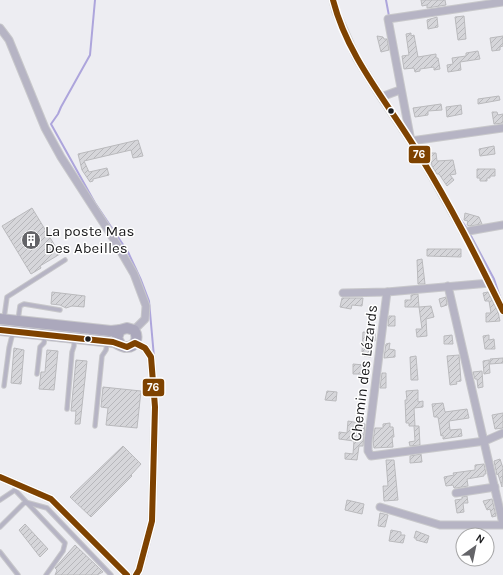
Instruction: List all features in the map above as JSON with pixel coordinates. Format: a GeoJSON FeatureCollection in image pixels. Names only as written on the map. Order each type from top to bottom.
{"type":"FeatureCollection","features":[{"type":"Feature","properties":{"kind":"main road"},"geometry":{"type":"LineString","coordinates":[[0,330],[107,341],[127,347],[131,347],[135,343],[137,336],[134,330],[127,328],[111,331],[2,319]]}},
{"type":"Feature","properties":{"kind":"main road"},"geometry":{"type":"LineString","coordinates":[[120,330],[117,338],[120,344]]}},
{"type":"Feature","properties":{"kind":"street"},"geometry":{"type":"LineString","coordinates":[[333,0],[336,12],[356,57],[411,141],[473,249],[503,311]]}},
{"type":"Feature","properties":{"kind":"street"},"geometry":{"type":"LineString","coordinates":[[411,141],[400,90],[388,20],[503,2]]}},
{"type":"Feature","properties":{"kind":"street"},"geometry":{"type":"LineString","coordinates":[[0,28],[9,40],[45,128],[61,157],[110,232],[134,274],[146,306],[145,319],[134,330]]}},
{"type":"Feature","properties":{"kind":"street"},"geometry":{"type":"LineString","coordinates":[[381,97],[400,90]]}},
{"type":"Feature","properties":{"kind":"street"},"geometry":{"type":"LineString","coordinates":[[411,141],[503,128]]}},
{"type":"Feature","properties":{"kind":"street"},"geometry":{"type":"LineString","coordinates":[[463,232],[503,225]]}},
{"type":"Feature","properties":{"kind":"street"},"geometry":{"type":"LineString","coordinates":[[343,293],[387,292],[490,283]]}},
{"type":"Feature","properties":{"kind":"street"},"geometry":{"type":"LineString","coordinates":[[380,507],[440,525],[503,525],[485,441],[448,286]]}},
{"type":"Feature","properties":{"kind":"street","name":"Chemin des Lézards"},"geometry":{"type":"LineString","coordinates":[[387,292],[368,442],[368,451],[371,456],[485,441]]}},
{"type":"Feature","properties":{"kind":"street"},"geometry":{"type":"LineString","coordinates":[[135,343],[145,348],[152,357],[155,407],[152,521],[139,570],[136,575]]}},
{"type":"Feature","properties":{"kind":"street"},"geometry":{"type":"LineString","coordinates":[[485,441],[503,433]]}},
{"type":"Feature","properties":{"kind":"street"},"geometry":{"type":"LineString","coordinates":[[0,477],[16,488],[51,499],[128,575]]}},
{"type":"Feature","properties":{"kind":"street"},"geometry":{"type":"LineString","coordinates":[[456,493],[495,486]]}},
{"type":"Feature","properties":{"kind":"lane"},"geometry":{"type":"LineString","coordinates":[[2,319],[7,297],[65,260]]}},
{"type":"Feature","properties":{"kind":"lane"},"geometry":{"type":"LineString","coordinates":[[18,321],[20,306],[24,304],[60,310]]}},
{"type":"Feature","properties":{"kind":"lane"},"geometry":{"type":"LineString","coordinates":[[4,386],[9,348],[13,331]]}},
{"type":"Feature","properties":{"kind":"lane"},"geometry":{"type":"LineString","coordinates":[[37,374],[40,347],[44,343],[45,335]]}},
{"type":"Feature","properties":{"kind":"lane"},"geometry":{"type":"LineString","coordinates":[[67,409],[74,338]]}},
{"type":"Feature","properties":{"kind":"lane"},"geometry":{"type":"LineString","coordinates":[[95,426],[102,356],[106,350],[107,341]]}},
{"type":"Feature","properties":{"kind":"lane"},"geometry":{"type":"LineString","coordinates":[[0,500],[16,488],[25,502],[65,543],[63,551],[46,575]]}},
{"type":"Feature","properties":{"kind":"lane"},"geometry":{"type":"LineString","coordinates":[[0,527],[25,502]]}},
{"type":"Feature","properties":{"kind":"lane"},"geometry":{"type":"LineString","coordinates":[[25,502],[47,508],[110,575]]}},
{"type":"Feature","properties":{"kind":"lane"},"geometry":{"type":"LineString","coordinates":[[0,552],[18,575]]}},
{"type":"Feature","properties":{"kind":"building"},"geometry":{"type":"Polygon","coordinates":[[[421,0],[445,0],[446,5],[427,8],[427,5],[422,6],[421,0]]]}},
{"type":"Feature","properties":{"kind":"building"},"geometry":{"type":"Polygon","coordinates":[[[464,16],[466,39],[458,40],[455,17],[464,16]]]}},
{"type":"Feature","properties":{"kind":"building"},"geometry":{"type":"Polygon","coordinates":[[[437,17],[438,27],[428,29],[427,20],[437,17]]]}},
{"type":"Feature","properties":{"kind":"building"},"geometry":{"type":"Polygon","coordinates":[[[411,33],[411,36],[414,35],[418,57],[436,54],[440,69],[434,70],[434,67],[420,69],[420,71],[415,72],[414,68],[404,69],[402,56],[409,55],[406,34],[411,33]]]}},
{"type":"Feature","properties":{"kind":"building"},"geometry":{"type":"Polygon","coordinates":[[[377,36],[387,39],[389,50],[381,52],[377,36]]]}},
{"type":"Feature","properties":{"kind":"building"},"geometry":{"type":"Polygon","coordinates":[[[503,36],[503,46],[500,47],[500,50],[492,51],[490,38],[503,36]]]}},
{"type":"Feature","properties":{"kind":"building"},"geometry":{"type":"Polygon","coordinates":[[[478,51],[480,59],[460,62],[461,70],[448,72],[447,65],[453,64],[452,58],[466,56],[466,53],[478,51]]]}},
{"type":"Feature","properties":{"kind":"building"},"geometry":{"type":"Polygon","coordinates":[[[499,96],[500,100],[478,104],[478,99],[499,96]]]}},
{"type":"Feature","properties":{"kind":"building"},"geometry":{"type":"Polygon","coordinates":[[[441,104],[442,110],[428,111],[428,115],[415,117],[413,108],[441,104]]]}},
{"type":"Feature","properties":{"kind":"building"},"geometry":{"type":"Polygon","coordinates":[[[461,105],[462,114],[447,117],[446,107],[461,105]]]}},
{"type":"Feature","properties":{"kind":"building"},"geometry":{"type":"Polygon","coordinates":[[[492,112],[497,112],[498,115],[503,114],[503,123],[494,124],[492,112]]]}},
{"type":"Feature","properties":{"kind":"building"},"geometry":{"type":"Polygon","coordinates":[[[138,140],[143,156],[133,158],[131,150],[84,161],[89,172],[107,168],[109,175],[93,179],[93,181],[90,182],[82,170],[78,154],[138,140]]]}},
{"type":"Feature","properties":{"kind":"building"},"geometry":{"type":"Polygon","coordinates":[[[494,146],[495,154],[480,156],[479,149],[494,146]]]}},
{"type":"Feature","properties":{"kind":"building"},"geometry":{"type":"Polygon","coordinates":[[[430,153],[436,153],[437,161],[453,160],[456,174],[450,175],[454,180],[447,186],[432,166],[430,153]]]}},
{"type":"Feature","properties":{"kind":"building"},"geometry":{"type":"Polygon","coordinates":[[[477,169],[495,169],[495,176],[490,176],[490,178],[487,178],[487,181],[480,181],[480,178],[477,178],[477,169]]]}},
{"type":"Feature","properties":{"kind":"building","name":"La poste Mas Des Abeilles"},"geometry":{"type":"Polygon","coordinates":[[[32,208],[60,254],[40,266],[41,268],[31,274],[2,226],[32,208]]]}},
{"type":"Feature","properties":{"kind":"building"},"geometry":{"type":"Polygon","coordinates":[[[465,213],[479,217],[482,224],[467,225],[468,221],[464,220],[465,213]]]}},
{"type":"Feature","properties":{"kind":"building"},"geometry":{"type":"Polygon","coordinates":[[[427,249],[461,249],[461,257],[427,256],[427,249]]]}},
{"type":"Feature","properties":{"kind":"building"},"geometry":{"type":"Polygon","coordinates":[[[422,259],[425,284],[418,284],[417,260],[422,259]]]}},
{"type":"Feature","properties":{"kind":"building"},"geometry":{"type":"Polygon","coordinates":[[[52,292],[85,296],[84,307],[72,306],[66,308],[60,305],[51,304],[52,292]]]}},
{"type":"Feature","properties":{"kind":"building"},"geometry":{"type":"Polygon","coordinates":[[[488,292],[498,312],[500,321],[486,322],[486,313],[491,313],[489,301],[485,301],[483,293],[488,292]]]}},
{"type":"Feature","properties":{"kind":"building"},"geometry":{"type":"Polygon","coordinates":[[[418,294],[419,307],[405,307],[405,300],[411,300],[411,295],[418,294]]]}},
{"type":"Feature","properties":{"kind":"building"},"geometry":{"type":"Polygon","coordinates":[[[446,297],[447,305],[441,307],[439,299],[446,297]]]}},
{"type":"Feature","properties":{"kind":"building"},"geometry":{"type":"Polygon","coordinates":[[[342,298],[363,298],[362,306],[352,305],[351,309],[340,307],[342,298]]]}},
{"type":"Feature","properties":{"kind":"building"},"geometry":{"type":"Polygon","coordinates":[[[431,306],[434,317],[426,319],[427,336],[417,337],[416,329],[422,329],[419,307],[431,306]]]}},
{"type":"Feature","properties":{"kind":"building"},"geometry":{"type":"Polygon","coordinates":[[[389,316],[395,316],[395,326],[388,326],[389,316]]]}},
{"type":"Feature","properties":{"kind":"building"},"geometry":{"type":"Polygon","coordinates":[[[363,332],[375,333],[375,341],[371,341],[371,357],[364,356],[364,352],[362,352],[363,332]]]}},
{"type":"Feature","properties":{"kind":"building"},"geometry":{"type":"Polygon","coordinates":[[[452,335],[453,344],[444,344],[444,336],[452,335]]]}},
{"type":"Feature","properties":{"kind":"building"},"geometry":{"type":"Polygon","coordinates":[[[489,335],[489,340],[494,339],[495,349],[485,349],[483,336],[489,335]]]}},
{"type":"Feature","properties":{"kind":"building"},"geometry":{"type":"Polygon","coordinates":[[[390,343],[389,349],[395,350],[395,357],[384,358],[386,344],[390,343]]]}},
{"type":"Feature","properties":{"kind":"building"},"geometry":{"type":"Polygon","coordinates":[[[14,348],[24,350],[21,384],[11,383],[14,348]]]}},
{"type":"Feature","properties":{"kind":"building"},"geometry":{"type":"Polygon","coordinates":[[[47,350],[58,351],[54,390],[39,389],[41,372],[45,372],[47,350]]]}},
{"type":"Feature","properties":{"kind":"building"},"geometry":{"type":"Polygon","coordinates":[[[459,355],[461,381],[456,382],[457,384],[450,385],[447,356],[459,355]]]}},
{"type":"Feature","properties":{"kind":"building"},"geometry":{"type":"Polygon","coordinates":[[[416,356],[418,380],[411,380],[410,357],[416,356]]]}},
{"type":"Feature","properties":{"kind":"building"},"geometry":{"type":"Polygon","coordinates":[[[503,358],[503,363],[490,364],[490,359],[503,358]]]}},
{"type":"Feature","properties":{"kind":"building"},"geometry":{"type":"Polygon","coordinates":[[[76,360],[87,361],[80,424],[75,424],[76,411],[71,411],[76,360]]]}},
{"type":"Feature","properties":{"kind":"building"},"geometry":{"type":"Polygon","coordinates":[[[489,360],[490,373],[484,374],[483,361],[489,360]]]}},
{"type":"Feature","properties":{"kind":"building"},"geometry":{"type":"Polygon","coordinates":[[[353,364],[364,365],[363,374],[353,374],[353,364]]]}},
{"type":"Feature","properties":{"kind":"building"},"geometry":{"type":"Polygon","coordinates":[[[482,371],[483,387],[478,388],[477,379],[475,379],[473,372],[482,371]]]}},
{"type":"Feature","properties":{"kind":"building"},"geometry":{"type":"Polygon","coordinates":[[[382,373],[386,373],[386,388],[380,388],[382,373]]]}},
{"type":"Feature","properties":{"kind":"building"},"geometry":{"type":"Polygon","coordinates":[[[103,387],[141,391],[137,428],[106,425],[108,408],[101,407],[103,387]]]}},
{"type":"Feature","properties":{"kind":"building"},"geometry":{"type":"Polygon","coordinates":[[[418,390],[418,402],[423,401],[423,407],[414,408],[415,426],[419,426],[420,445],[410,446],[409,442],[415,441],[414,426],[409,426],[409,423],[406,423],[406,391],[418,390]]]}},
{"type":"Feature","properties":{"kind":"building"},"geometry":{"type":"Polygon","coordinates":[[[327,391],[337,392],[336,401],[325,400],[327,391]]]}},
{"type":"Feature","properties":{"kind":"building"},"geometry":{"type":"Polygon","coordinates":[[[443,403],[445,412],[467,409],[469,418],[449,421],[450,430],[461,429],[462,436],[443,439],[443,435],[441,436],[438,417],[434,417],[432,404],[443,403]]]}},
{"type":"Feature","properties":{"kind":"building"},"geometry":{"type":"Polygon","coordinates":[[[503,413],[503,428],[495,429],[492,415],[503,413]]]}},
{"type":"Feature","properties":{"kind":"building"},"geometry":{"type":"Polygon","coordinates":[[[348,421],[365,424],[363,446],[359,446],[357,460],[345,459],[345,453],[353,454],[354,441],[339,439],[339,432],[347,433],[348,421]]]}},
{"type":"Feature","properties":{"kind":"building"},"geometry":{"type":"Polygon","coordinates":[[[390,423],[390,427],[393,427],[393,447],[374,448],[373,441],[375,428],[383,428],[383,424],[390,423]]]}},
{"type":"Feature","properties":{"kind":"building"},"geometry":{"type":"Polygon","coordinates":[[[123,446],[141,464],[131,475],[132,476],[91,517],[70,497],[123,446]]]}},
{"type":"Feature","properties":{"kind":"building"},"geometry":{"type":"Polygon","coordinates":[[[421,454],[422,462],[410,463],[410,456],[421,454]]]}},
{"type":"Feature","properties":{"kind":"building"},"geometry":{"type":"Polygon","coordinates":[[[500,459],[503,468],[502,487],[498,474],[497,475],[494,461],[500,459]]]}},
{"type":"Feature","properties":{"kind":"building"},"geometry":{"type":"Polygon","coordinates":[[[386,460],[394,460],[398,500],[384,501],[383,486],[388,486],[386,460]]]}},
{"type":"Feature","properties":{"kind":"building"},"geometry":{"type":"Polygon","coordinates":[[[484,464],[486,474],[484,474],[484,476],[467,479],[468,486],[454,488],[453,485],[446,486],[444,477],[454,475],[453,473],[475,470],[475,465],[484,464]]]}},
{"type":"Feature","properties":{"kind":"building"},"geometry":{"type":"Polygon","coordinates":[[[467,496],[468,503],[463,503],[464,512],[457,513],[455,500],[462,499],[462,497],[467,496]]]}},
{"type":"Feature","properties":{"kind":"building"},"geometry":{"type":"Polygon","coordinates":[[[492,499],[496,516],[492,517],[490,509],[487,510],[483,501],[492,499]]]}},
{"type":"Feature","properties":{"kind":"building"},"geometry":{"type":"Polygon","coordinates":[[[347,500],[364,504],[362,514],[345,510],[347,500]]]}},
{"type":"Feature","properties":{"kind":"building"},"geometry":{"type":"Polygon","coordinates":[[[380,513],[388,515],[385,527],[378,526],[380,513]]]}},
{"type":"Feature","properties":{"kind":"building"},"geometry":{"type":"Polygon","coordinates":[[[25,524],[48,549],[40,557],[19,530],[25,524]]]}},
{"type":"Feature","properties":{"kind":"building"},"geometry":{"type":"Polygon","coordinates":[[[391,530],[401,532],[401,535],[405,535],[403,543],[389,541],[391,530]]]}},
{"type":"Feature","properties":{"kind":"building"},"geometry":{"type":"Polygon","coordinates":[[[416,531],[429,536],[427,543],[414,538],[416,531]]]}},
{"type":"Feature","properties":{"kind":"building"},"geometry":{"type":"Polygon","coordinates":[[[75,545],[103,572],[97,575],[55,575],[57,570],[55,568],[75,545]]]}},
{"type":"Feature","properties":{"kind":"waterway"},"geometry":{"type":"LineString","coordinates":[[95,0],[90,55],[51,124],[95,203],[128,252],[141,280],[149,301],[154,357]]}},
{"type":"Feature","properties":{"kind":"waterway"},"geometry":{"type":"LineString","coordinates":[[386,0],[389,16]]}},
{"type":"Feature","properties":{"kind":"waterway"},"geometry":{"type":"LineString","coordinates":[[458,216],[466,227]]}},
{"type":"Feature","properties":{"kind":"waterway"},"geometry":{"type":"LineString","coordinates":[[471,236],[494,279],[501,300]]}},
{"type":"Feature","properties":{"kind":"waterway"},"geometry":{"type":"LineString","coordinates":[[146,558],[151,537]]}},
{"type":"Feature","properties":{"kind":"transit line","name":"76"},"geometry":{"type":"LineString","coordinates":[[333,0],[340,22],[359,62],[408,137],[453,213],[503,311]]}},
{"type":"Feature","properties":{"kind":"transit line","name":"76"},"geometry":{"type":"LineString","coordinates":[[0,330],[113,342],[127,347],[135,343],[145,348],[151,357],[155,407],[152,521],[139,570],[136,575]]}},
{"type":"Feature","properties":{"kind":"transit line","name":"76"},"geometry":{"type":"LineString","coordinates":[[0,477],[51,499],[127,575]]}},
{"type":"Feature","properties":{"kind":"place","name":"La poste Mas Des Abeilles"},"geometry":{"type":"Point","coordinates":[31,240]}}]}
